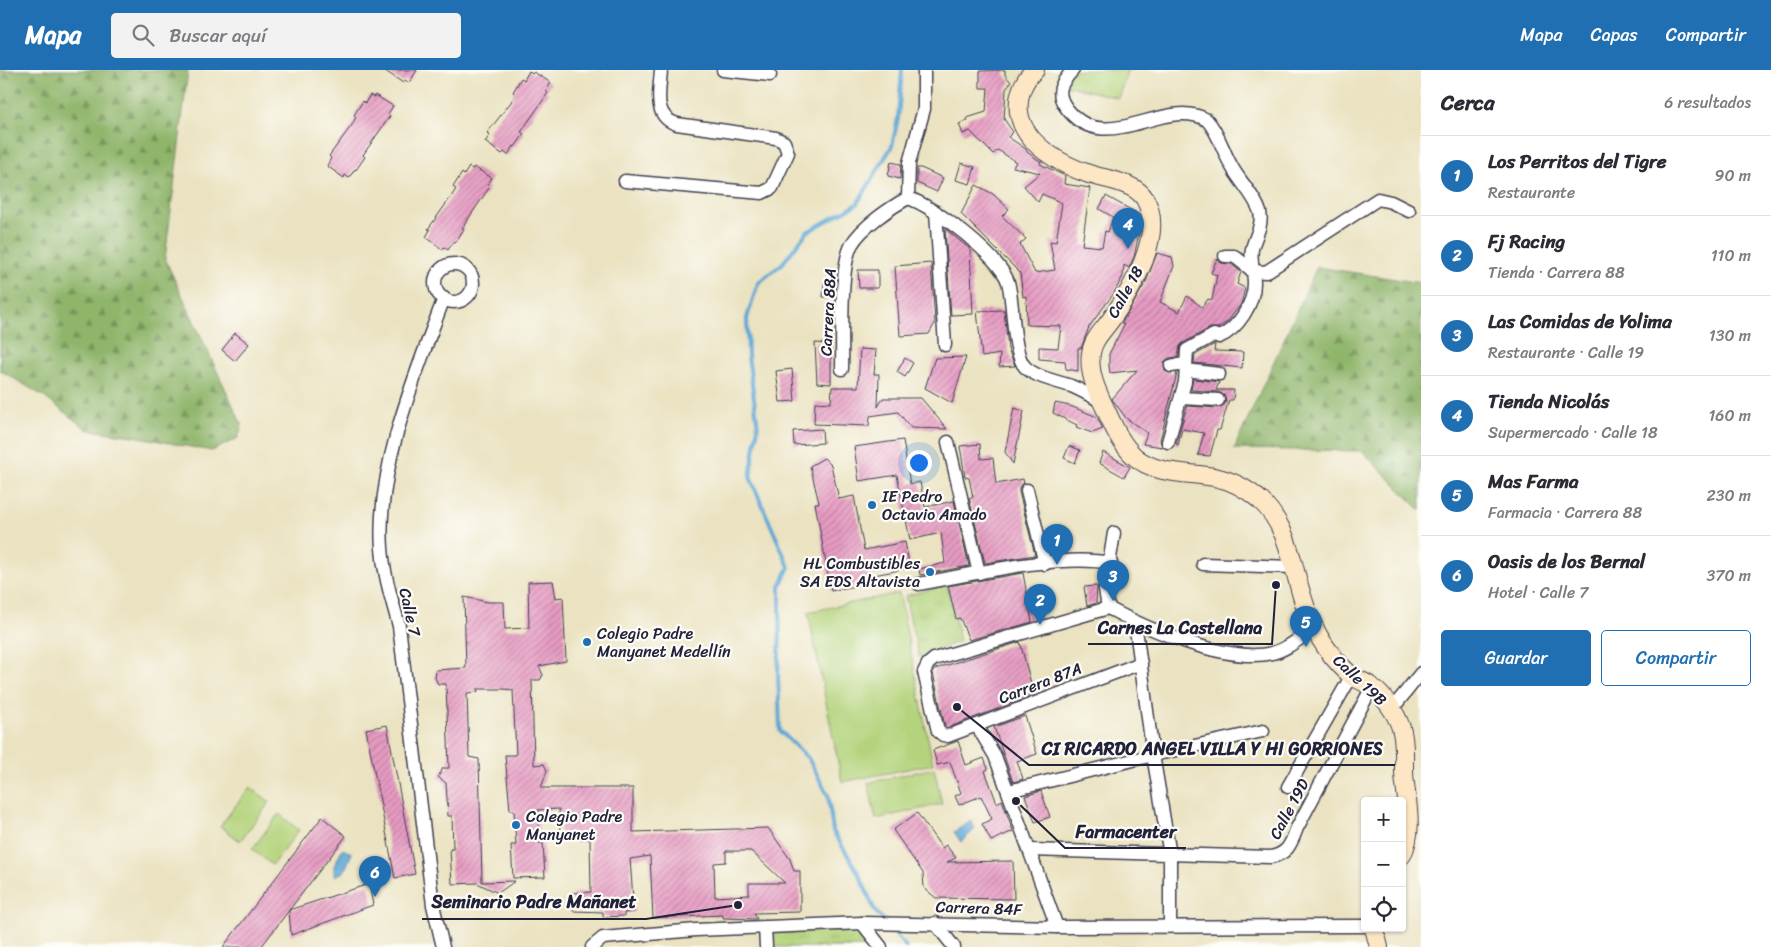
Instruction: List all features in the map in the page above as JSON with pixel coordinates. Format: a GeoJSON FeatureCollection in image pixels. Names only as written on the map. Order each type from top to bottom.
{"type":"FeatureCollection","features":[{"type":"Feature","properties":{"kind":"street"},"geometry":{"type":"LineString","coordinates":[[625,181],[762,194],[772,188],[788,153],[784,142],[776,138],[677,124],[667,120],[659,107],[660,70]]}},
{"type":"Feature","properties":{"kind":"street"},"geometry":{"type":"LineString","coordinates":[[723,70],[770,75]]}},
{"type":"Feature","properties":{"kind":"street"},"geometry":{"type":"LineString","coordinates":[[924,70],[924,109],[909,163],[908,198],[919,201],[936,212],[989,255],[1008,281],[1018,350],[1026,367],[1032,372],[1073,386],[1101,401]]}},
{"type":"Feature","properties":{"kind":"street","name":"Calle 18"},"geometry":{"type":"LineString","coordinates":[[1035,70],[1023,88],[1018,101],[1020,120],[1031,138],[1043,150],[1057,159],[1086,173],[1131,186],[1144,197],[1150,212],[1152,229],[1148,248],[1138,275],[1126,299],[1093,344],[1091,367],[1101,401],[1122,444],[1136,458]]}},
{"type":"Feature","properties":{"kind":"street"},"geometry":{"type":"LineString","coordinates":[[1073,70],[1060,86],[1060,96],[1071,115],[1087,125],[1106,130],[1188,114],[1207,120],[1232,167],[1258,206],[1261,214],[1260,227],[1252,248],[1252,296],[1237,327],[1231,332],[1219,337],[1214,335],[1187,350],[1181,398],[1168,442]]}},
{"type":"Feature","properties":{"kind":"street","name":"Carrera 88A"},"geometry":{"type":"LineString","coordinates":[[842,369],[845,264],[852,244],[893,206],[908,198]]}},
{"type":"Feature","properties":{"kind":"street"},"geometry":{"type":"LineString","coordinates":[[1225,256],[1234,256],[1253,272],[1266,272],[1378,199],[1391,202],[1410,211]]}},
{"type":"Feature","properties":{"kind":"street"},"geometry":{"type":"LineString","coordinates":[[936,212],[945,345]]}},
{"type":"Feature","properties":{"kind":"street","name":"Calle 7"},"geometry":{"type":"LineString","coordinates":[[442,944],[433,905],[399,626],[386,582],[382,548],[382,516],[390,457],[444,298]]}},
{"type":"Feature","properties":{"kind":"street"},"geometry":{"type":"LineString","coordinates":[[1171,366],[1219,374]]}},
{"type":"Feature","properties":{"kind":"street"},"geometry":{"type":"LineString","coordinates":[[1181,398],[1218,400]]}},
{"type":"Feature","properties":{"kind":"street"},"geometry":{"type":"LineString","coordinates":[[948,442],[979,573]]}},
{"type":"Feature","properties":{"kind":"street","name":"Calle 19B"},"geometry":{"type":"LineString","coordinates":[[1136,458],[1164,470],[1214,477],[1241,487],[1253,494],[1277,520],[1288,541],[1303,604],[1314,628],[1334,658],[1352,675],[1372,687],[1392,709],[1400,725],[1406,748],[1403,773],[1410,824],[1406,848]]}},
{"type":"Feature","properties":{"kind":"street"},"geometry":{"type":"LineString","coordinates":[[1028,490],[1046,564]]}},
{"type":"Feature","properties":{"kind":"street"},"geometry":{"type":"LineString","coordinates":[[1114,533],[1106,589],[1108,608],[1135,622],[1201,647],[1257,654],[1281,650],[1314,628]]}},
{"type":"Feature","properties":{"kind":"street"},"geometry":{"type":"LineString","coordinates":[[919,584],[979,573],[1046,564],[1088,560],[1111,563]]}},
{"type":"Feature","properties":{"kind":"street"},"geometry":{"type":"LineString","coordinates":[[1203,564],[1293,567]]}},
{"type":"Feature","properties":{"kind":"street","name":"Carrera 87A"},"geometry":{"type":"LineString","coordinates":[[1108,608],[934,660],[928,664],[924,672],[938,731],[943,735],[952,735],[1141,663]]}},
{"type":"Feature","properties":{"kind":"street"},"geometry":{"type":"LineString","coordinates":[[1135,622],[1153,755],[1170,855],[1170,926]]}},
{"type":"Feature","properties":{"kind":"street"},"geometry":{"type":"LineString","coordinates":[[1392,709],[1421,673]]}},
{"type":"Feature","properties":{"kind":"street"},"geometry":{"type":"LineString","coordinates":[[1288,787],[1352,675]]}},
{"type":"Feature","properties":{"kind":"street","name":"Calle 19D"},"geometry":{"type":"LineString","coordinates":[[1170,855],[1270,857],[1283,854],[1290,848],[1297,828],[1372,687]]}},
{"type":"Feature","properties":{"kind":"street"},"geometry":{"type":"LineString","coordinates":[[977,726],[995,756],[1057,927]]}},
{"type":"Feature","properties":{"kind":"street"},"geometry":{"type":"LineString","coordinates":[[1009,792],[1153,755],[1263,731]]}},
{"type":"Feature","properties":{"kind":"street"},"geometry":{"type":"LineString","coordinates":[[1029,850],[1170,855]]}},
{"type":"Feature","properties":{"kind":"street"},"geometry":{"type":"LineString","coordinates":[[862,923],[881,947]]}},
{"type":"Feature","properties":{"kind":"street","name":"Carrera 84F"},"geometry":{"type":"LineString","coordinates":[[593,945],[604,938],[696,930],[862,923],[1057,927],[1361,926]]}},
{"type":"Feature","properties":{"kind":"street"},"geometry":{"type":"LineString","coordinates":[[935,923],[954,947]]}},
{"type":"Feature","properties":{"kind":"street"},"geometry":{"type":"LineString","coordinates":[[765,927],[766,947]]}},
{"type":"Feature","properties":{"kind":"street"},"geometry":{"type":"LineString","coordinates":[[1375,932],[1379,947]]}},
{"type":"Feature","properties":{"kind":"green space"},"geometry":{"type":"Polygon","coordinates":[[[0,70],[188,70],[165,259],[242,425],[238,438],[212,451],[133,436],[88,430],[43,396],[0,370],[0,70]]]}},
{"type":"Feature","properties":{"kind":"green space"},"geometry":{"type":"Polygon","coordinates":[[[1068,70],[1128,70],[1118,98],[1061,84],[1068,70]]]}},
{"type":"Feature","properties":{"kind":"green space"},"geometry":{"type":"Polygon","coordinates":[[[1317,267],[1421,283],[1421,511],[1362,451],[1234,449],[1317,267]]]}},
{"type":"Feature","properties":{"kind":"green space"},"geometry":{"type":"Polygon","coordinates":[[[947,585],[960,641],[919,657],[905,596],[947,585]]]}},
{"type":"Feature","properties":{"kind":"green space"},"geometry":{"type":"Polygon","coordinates":[[[899,593],[933,764],[842,782],[808,612],[899,593]]]}},
{"type":"Feature","properties":{"kind":"green space"},"geometry":{"type":"Polygon","coordinates":[[[934,768],[942,804],[876,819],[868,783],[934,768]]]}},
{"type":"Feature","properties":{"kind":"green space"},"geometry":{"type":"Polygon","coordinates":[[[250,787],[270,802],[240,841],[220,826],[250,787]]]}},
{"type":"Feature","properties":{"kind":"green space"},"geometry":{"type":"Polygon","coordinates":[[[279,814],[299,830],[272,865],[252,849],[279,814]]]}},
{"type":"Feature","properties":{"kind":"green space"},"geometry":{"type":"Polygon","coordinates":[[[859,929],[873,947],[771,947],[771,933],[859,929]]]}},
{"type":"Feature","properties":{"kind":"water"},"geometry":{"type":"Polygon","coordinates":[[[971,821],[975,829],[961,842],[954,832],[971,821]]]}},
{"type":"Feature","properties":{"kind":"water"},"geometry":{"type":"Polygon","coordinates":[[[342,849],[352,853],[344,872],[334,876],[334,866],[342,849]]]}},
{"type":"Feature","properties":{"kind":"building"},"geometry":{"type":"Polygon","coordinates":[[[384,70],[417,70],[409,83],[405,80],[403,83],[384,70]]]}},
{"type":"Feature","properties":{"kind":"building"},"geometry":{"type":"Polygon","coordinates":[[[1005,70],[1005,75],[1011,82],[1006,89],[1004,119],[1013,132],[1008,137],[1026,149],[1027,152],[1041,162],[1040,164],[1065,176],[1064,184],[1090,188],[1082,245],[1102,247],[1105,231],[1108,232],[1113,217],[1099,209],[1106,196],[1140,215],[1140,228],[1134,257],[1129,268],[1124,265],[1123,276],[1114,293],[1089,327],[1081,348],[1078,348],[1078,371],[1066,369],[1065,361],[1039,359],[1039,347],[1058,348],[1061,326],[1027,325],[1026,296],[1023,297],[1020,273],[961,214],[976,185],[993,194],[1009,209],[1002,216],[1026,239],[1020,244],[1035,273],[1055,270],[1050,241],[1056,242],[1062,203],[1042,194],[1038,202],[1024,186],[1040,173],[1013,167],[1016,162],[998,150],[993,154],[970,131],[963,134],[959,124],[968,120],[967,118],[986,112],[988,88],[980,88],[980,71],[1005,70]]]}},
{"type":"Feature","properties":{"kind":"building"},"geometry":{"type":"Polygon","coordinates":[[[529,71],[532,74],[534,72],[551,83],[546,91],[548,93],[521,132],[524,134],[515,147],[513,146],[508,155],[504,152],[502,154],[485,142],[490,135],[487,133],[511,102],[515,94],[513,92],[521,78],[524,80],[529,71]]]}},
{"type":"Feature","properties":{"kind":"building"},"geometry":{"type":"Polygon","coordinates":[[[370,95],[374,97],[375,95],[393,106],[388,114],[390,116],[363,155],[365,157],[356,170],[349,178],[345,175],[344,178],[327,166],[331,158],[329,156],[352,125],[356,117],[354,115],[363,101],[365,103],[370,95]]]}},
{"type":"Feature","properties":{"kind":"building"},"geometry":{"type":"Polygon","coordinates":[[[891,162],[901,164],[900,179],[888,176],[891,162]]]}},
{"type":"Feature","properties":{"kind":"building"},"geometry":{"type":"Polygon","coordinates":[[[961,163],[975,167],[970,184],[956,180],[961,163]]]}},
{"type":"Feature","properties":{"kind":"building"},"geometry":{"type":"Polygon","coordinates":[[[469,167],[473,169],[474,167],[492,178],[487,186],[489,188],[462,228],[464,229],[455,243],[454,241],[448,250],[444,247],[443,250],[426,237],[430,230],[428,229],[456,189],[453,187],[462,173],[464,175],[469,167]]]}},
{"type":"Feature","properties":{"kind":"building"},"geometry":{"type":"Polygon","coordinates":[[[917,168],[943,178],[937,192],[917,183],[917,168]]]}},
{"type":"Feature","properties":{"kind":"building"},"geometry":{"type":"Polygon","coordinates":[[[945,229],[970,249],[973,314],[951,315],[945,229]]]}},
{"type":"Feature","properties":{"kind":"building"},"geometry":{"type":"Polygon","coordinates":[[[1157,253],[1172,257],[1174,266],[1160,302],[1179,312],[1187,296],[1202,307],[1208,299],[1212,300],[1217,275],[1211,273],[1217,259],[1221,263],[1231,264],[1241,272],[1237,284],[1245,288],[1241,304],[1227,322],[1218,328],[1210,328],[1183,343],[1180,346],[1178,357],[1169,358],[1164,362],[1165,371],[1177,373],[1160,440],[1162,447],[1143,444],[1147,433],[1126,418],[1112,399],[1137,370],[1110,373],[1109,366],[1109,354],[1124,325],[1122,323],[1146,282],[1157,253]]]}},
{"type":"Feature","properties":{"kind":"building"},"geometry":{"type":"Polygon","coordinates":[[[931,263],[935,323],[929,334],[900,336],[895,266],[931,263]]]}},
{"type":"Feature","properties":{"kind":"building"},"geometry":{"type":"Polygon","coordinates":[[[858,270],[878,270],[878,288],[859,288],[858,270]]]}},
{"type":"Feature","properties":{"kind":"building"},"geometry":{"type":"Polygon","coordinates":[[[824,282],[836,282],[835,297],[823,297],[824,282]]]}},
{"type":"Feature","properties":{"kind":"building"},"geometry":{"type":"Polygon","coordinates":[[[1004,310],[1008,349],[1015,366],[999,367],[1000,354],[982,357],[977,311],[1004,310]]]}},
{"type":"Feature","properties":{"kind":"building"},"geometry":{"type":"Polygon","coordinates":[[[235,333],[249,344],[235,361],[222,350],[235,333]]]}},
{"type":"Feature","properties":{"kind":"building"},"geometry":{"type":"Polygon","coordinates":[[[815,343],[831,344],[831,384],[817,383],[815,343]]]}},
{"type":"Feature","properties":{"kind":"building"},"geometry":{"type":"Polygon","coordinates":[[[1215,344],[1214,351],[1243,352],[1242,368],[1194,363],[1195,355],[1215,344]]]}},
{"type":"Feature","properties":{"kind":"building"},"geometry":{"type":"Polygon","coordinates":[[[860,349],[876,350],[874,374],[879,374],[878,407],[883,398],[921,398],[947,429],[911,428],[898,412],[870,416],[869,426],[814,424],[815,402],[831,403],[832,387],[858,387],[860,349]]]}},
{"type":"Feature","properties":{"kind":"building"},"geometry":{"type":"Polygon","coordinates":[[[966,357],[952,403],[925,388],[935,358],[966,357]]]}},
{"type":"Feature","properties":{"kind":"building"},"geometry":{"type":"Polygon","coordinates":[[[905,358],[913,363],[905,377],[897,372],[905,358]]]}},
{"type":"Feature","properties":{"kind":"building"},"geometry":{"type":"Polygon","coordinates":[[[792,369],[795,401],[780,402],[776,371],[792,369]]]}},
{"type":"Feature","properties":{"kind":"building"},"geometry":{"type":"Polygon","coordinates":[[[1193,379],[1219,382],[1216,390],[1234,390],[1233,400],[1229,400],[1220,430],[1217,430],[1210,456],[1198,455],[1204,433],[1182,429],[1178,445],[1176,444],[1187,406],[1218,408],[1224,405],[1226,401],[1225,396],[1219,392],[1191,390],[1193,379]]]}},
{"type":"Feature","properties":{"kind":"building"},"geometry":{"type":"Polygon","coordinates":[[[1055,403],[1070,406],[1095,416],[1103,429],[1092,433],[1076,427],[1077,425],[1053,413],[1055,403]]]}},
{"type":"Feature","properties":{"kind":"building"},"geometry":{"type":"Polygon","coordinates":[[[1014,408],[1024,411],[1013,464],[1005,452],[1014,408]]]}},
{"type":"Feature","properties":{"kind":"building"},"geometry":{"type":"Polygon","coordinates":[[[822,429],[823,443],[794,445],[793,431],[822,429]]]}},
{"type":"Feature","properties":{"kind":"building"},"geometry":{"type":"Polygon","coordinates":[[[903,440],[910,484],[920,482],[925,507],[954,501],[969,566],[920,575],[919,569],[945,563],[941,533],[910,540],[897,475],[859,481],[854,447],[903,440]]]}},
{"type":"Feature","properties":{"kind":"building"},"geometry":{"type":"Polygon","coordinates":[[[980,444],[981,459],[993,458],[996,484],[1023,479],[1024,483],[1019,487],[1019,492],[1035,555],[985,563],[969,498],[973,497],[969,478],[965,477],[960,446],[980,444]]]}},
{"type":"Feature","properties":{"kind":"building"},"geometry":{"type":"Polygon","coordinates":[[[1069,446],[1080,450],[1075,463],[1064,458],[1069,446]]]}},
{"type":"Feature","properties":{"kind":"building"},"geometry":{"type":"Polygon","coordinates":[[[1103,452],[1130,467],[1124,477],[1099,463],[1103,452]]]}},
{"type":"Feature","properties":{"kind":"building"},"geometry":{"type":"Polygon","coordinates":[[[824,458],[831,465],[839,499],[854,496],[864,550],[905,542],[910,568],[869,576],[870,583],[831,591],[815,503],[819,503],[810,466],[824,458]]]}},
{"type":"Feature","properties":{"kind":"building"},"geometry":{"type":"Polygon","coordinates":[[[1023,573],[1032,622],[969,640],[960,618],[956,619],[948,586],[1023,573]]]}},
{"type":"Feature","properties":{"kind":"building"},"geometry":{"type":"Polygon","coordinates":[[[553,581],[556,598],[563,597],[566,661],[539,666],[543,675],[540,680],[532,680],[534,765],[544,764],[547,771],[541,788],[633,788],[633,832],[768,828],[790,859],[794,871],[800,871],[800,912],[754,913],[757,919],[723,918],[723,915],[653,918],[650,856],[630,859],[634,912],[624,913],[624,916],[603,917],[603,912],[573,911],[572,893],[591,892],[590,839],[560,839],[559,809],[538,810],[539,843],[543,843],[545,877],[513,878],[511,845],[516,845],[514,810],[510,810],[505,755],[516,755],[513,690],[504,689],[477,689],[478,692],[467,693],[469,757],[479,759],[482,882],[515,881],[498,893],[477,883],[452,884],[450,849],[453,849],[452,816],[448,816],[446,783],[438,777],[443,768],[449,768],[446,684],[438,684],[435,678],[436,670],[466,668],[464,597],[488,602],[504,602],[505,629],[529,628],[528,582],[553,581]],[[726,851],[726,862],[714,863],[715,897],[749,895],[749,883],[785,883],[751,851],[726,851]]]}},
{"type":"Feature","properties":{"kind":"building"},"geometry":{"type":"Polygon","coordinates":[[[1097,586],[1096,603],[1087,606],[1084,587],[1097,586]]]}},
{"type":"Feature","properties":{"kind":"building"},"geometry":{"type":"Polygon","coordinates":[[[1020,642],[1034,695],[947,728],[933,673],[935,669],[1020,642]]]}},
{"type":"Feature","properties":{"kind":"building"},"geometry":{"type":"Polygon","coordinates":[[[1025,716],[1037,754],[1017,761],[1023,779],[1013,782],[994,727],[1025,716]]]}},
{"type":"Feature","properties":{"kind":"building"},"geometry":{"type":"Polygon","coordinates":[[[387,725],[415,874],[395,878],[366,729],[387,725]]]}},
{"type":"Feature","properties":{"kind":"building"},"geometry":{"type":"Polygon","coordinates":[[[958,741],[966,765],[984,758],[988,769],[985,771],[997,803],[1002,800],[1013,831],[991,841],[982,824],[992,819],[981,796],[959,805],[955,796],[961,793],[950,762],[937,765],[933,750],[958,741]]]}},
{"type":"Feature","properties":{"kind":"building"},"geometry":{"type":"Polygon","coordinates":[[[1041,791],[1050,817],[1035,822],[1025,796],[1041,791]]]}},
{"type":"Feature","properties":{"kind":"building"},"geometry":{"type":"Polygon","coordinates":[[[917,813],[942,848],[946,845],[956,858],[947,862],[1013,861],[1014,899],[936,898],[924,888],[923,873],[893,830],[917,813]]]}},
{"type":"Feature","properties":{"kind":"building"},"geometry":{"type":"Polygon","coordinates":[[[322,817],[346,836],[261,947],[223,947],[322,817]]]}},
{"type":"Feature","properties":{"kind":"building"},"geometry":{"type":"Polygon","coordinates":[[[369,884],[373,905],[291,935],[289,910],[369,884]]]}},
{"type":"Feature","properties":{"kind":"waterway"},"geometry":{"type":"LineString","coordinates":[[884,921],[875,911],[859,874],[833,831],[828,795],[808,758],[780,731],[778,673],[780,586],[789,567],[750,477],[758,427],[748,356],[747,318],[758,283],[782,264],[807,232],[857,204],[892,146],[898,118],[902,70]]}},
{"type":"Feature","properties":{"kind":"waterway"},"geometry":{"type":"LineString","coordinates":[[888,926],[906,947]]}},
{"type":"Feature","properties":{"kind":"place","name":"Tienda Nicolás"},"geometry":{"type":"Point","coordinates":[1128,249]}},
{"type":"Feature","properties":{"kind":"place","name":"IE Pedro Octavio Amado"},"geometry":{"type":"Point","coordinates":[872,505]}},
{"type":"Feature","properties":{"kind":"place","name":"Los Perritos del Tigre"},"geometry":{"type":"Point","coordinates":[1057,565]}},
{"type":"Feature","properties":{"kind":"place","name":"HL Combustibles SA EDS Altavista"},"geometry":{"type":"Point","coordinates":[930,572]}},
{"type":"Feature","properties":{"kind":"place","name":"Carnes La Castellana"},"geometry":{"type":"Point","coordinates":[1276,585]}},
{"type":"Feature","properties":{"kind":"place","name":"Las Comidas de Yolima"},"geometry":{"type":"Point","coordinates":[1113,601]}},
{"type":"Feature","properties":{"kind":"place","name":"Fj Racing"},"geometry":{"type":"Point","coordinates":[1040,625]}},
{"type":"Feature","properties":{"kind":"place","name":"Colegio Padre Manyanet Medellín"},"geometry":{"type":"Point","coordinates":[587,642]}},
{"type":"Feature","properties":{"kind":"place","name":"Mas Farma"},"geometry":{"type":"Point","coordinates":[1306,647]}},
{"type":"Feature","properties":{"kind":"place","name":"CI RICARDO ANGEL VILLA Y HI GORRIONES"},"geometry":{"type":"Point","coordinates":[957,707]}},
{"type":"Feature","properties":{"kind":"place","name":"Farmacenter"},"geometry":{"type":"Point","coordinates":[1016,801]}},
{"type":"Feature","properties":{"kind":"place","name":"Colegio Padre Manyanet"},"geometry":{"type":"Point","coordinates":[516,825]}},
{"type":"Feature","properties":{"kind":"place","name":"Oasis de los Bernal"},"geometry":{"type":"Point","coordinates":[375,897]}},
{"type":"Feature","properties":{"kind":"place","name":"Seminario Padre Mañanet"},"geometry":{"type":"Point","coordinates":[738,905]}}]}
